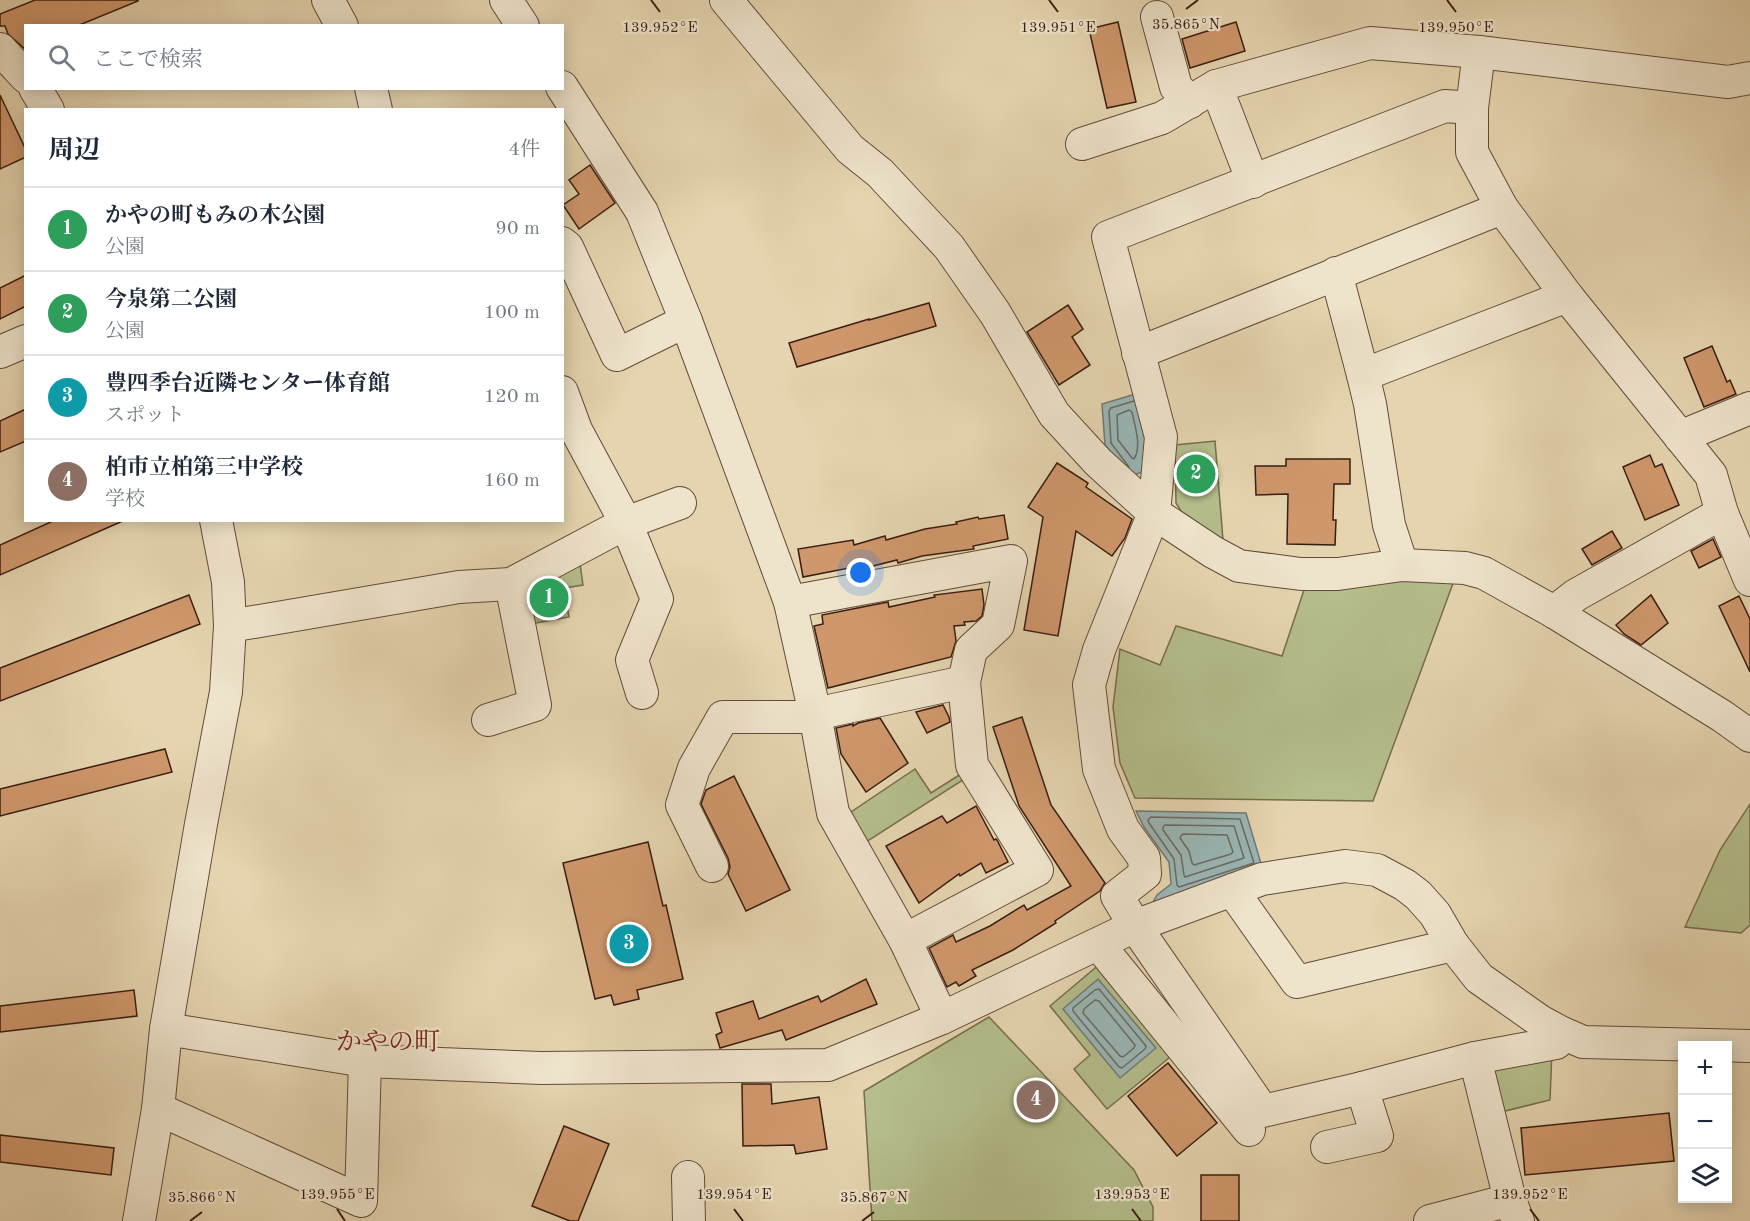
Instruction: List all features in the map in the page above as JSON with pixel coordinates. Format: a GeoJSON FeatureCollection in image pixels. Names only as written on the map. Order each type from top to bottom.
{"type":"FeatureCollection","features":[{"type":"Feature","properties":{"kind":"street"},"geometry":{"type":"LineString","coordinates":[[328,0],[341,24]]}},
{"type":"Feature","properties":{"kind":"street"},"geometry":{"type":"LineString","coordinates":[[726,0],[850,149],[880,173],[949,247],[995,313],[1054,414],[1098,462],[1154,513],[1213,552],[1239,566],[1301,574],[1338,574],[1402,565],[1466,568],[1484,573],[1554,612],[1722,716],[1750,736]]}},
{"type":"Feature","properties":{"kind":"street"},"geometry":{"type":"LineString","coordinates":[[1157,17],[1176,87],[1203,94],[1253,182]]}},
{"type":"Feature","properties":{"kind":"street"},"geometry":{"type":"LineString","coordinates":[[1082,144],[1162,118],[1203,94],[1370,43],[1479,52],[1728,81],[1750,78]]}},
{"type":"Feature","properties":{"kind":"street"},"geometry":{"type":"LineString","coordinates":[[0,49],[24,75]]}},
{"type":"Feature","properties":{"kind":"street"},"geometry":{"type":"LineString","coordinates":[[1479,52],[1472,108],[1472,152],[1502,208],[1567,296],[1711,475],[1722,513],[1750,580]]}},
{"type":"Feature","properties":{"kind":"street"},"geometry":{"type":"LineString","coordinates":[[36,90],[47,108]]}},
{"type":"Feature","properties":{"kind":"street"},"geometry":{"type":"LineString","coordinates":[[371,90],[376,108]]}},
{"type":"Feature","properties":{"kind":"street"},"geometry":{"type":"LineString","coordinates":[[564,90],[642,212],[686,321],[790,602],[815,714],[833,813],[905,940],[942,1018]]}},
{"type":"Feature","properties":{"kind":"street"},"geometry":{"type":"LineString","coordinates":[[1472,108],[1445,106],[1108,237],[1161,437],[1154,513],[1099,650],[1089,685],[1099,769],[1123,829],[1144,858],[1145,874],[1117,896],[1135,926],[1263,1111],[1475,1058],[1556,1043],[1562,1033]]}},
{"type":"Feature","properties":{"kind":"street"},"geometry":{"type":"LineString","coordinates":[[1138,352],[1502,208]]}},
{"type":"Feature","properties":{"kind":"street"},"geometry":{"type":"LineString","coordinates":[[564,245],[618,355],[686,321]]}},
{"type":"Feature","properties":{"kind":"street"},"geometry":{"type":"LineString","coordinates":[[1336,273],[1370,404],[1389,525],[1402,565]]}},
{"type":"Feature","properties":{"kind":"street"},"geometry":{"type":"LineString","coordinates":[[1363,375],[1567,296]]}},
{"type":"Feature","properties":{"kind":"street"},"geometry":{"type":"LineString","coordinates":[[0,352],[24,342]]}},
{"type":"Feature","properties":{"kind":"street"},"geometry":{"type":"LineString","coordinates":[[564,397],[576,430],[626,523],[657,599],[632,660],[642,693]]}},
{"type":"Feature","properties":{"kind":"street"},"geometry":{"type":"LineString","coordinates":[[1680,437],[1750,408]]}},
{"type":"Feature","properties":{"kind":"street"},"geometry":{"type":"LineString","coordinates":[[230,626],[459,587],[512,584],[626,523],[680,503]]}},
{"type":"Feature","properties":{"kind":"street"},"geometry":{"type":"LineString","coordinates":[[1554,612],[1576,595],[1722,513]]}},
{"type":"Feature","properties":{"kind":"street"},"geometry":{"type":"LineString","coordinates":[[139,1221],[158,1109],[166,1029],[226,692],[230,626],[228,582],[216,522]]}},
{"type":"Feature","properties":{"kind":"street"},"geometry":{"type":"LineString","coordinates":[[790,602],[1011,561],[998,625],[971,650],[964,682],[972,765],[1037,870],[905,940]]}},
{"type":"Feature","properties":{"kind":"street"},"geometry":{"type":"LineString","coordinates":[[488,720],[534,705],[512,584]]}},
{"type":"Feature","properties":{"kind":"street"},"geometry":{"type":"LineString","coordinates":[[712,866],[682,805],[693,768],[723,717],[801,717],[964,682]]}},
{"type":"Feature","properties":{"kind":"street"},"geometry":{"type":"LineString","coordinates":[[166,1029],[365,1061],[541,1068],[828,1065],[942,1018],[1135,926],[1262,879],[1345,866],[1377,870],[1405,885],[1419,896],[1435,914],[1453,945],[1479,978],[1540,1021],[1562,1033],[1583,1042],[1750,1046]]}},
{"type":"Feature","properties":{"kind":"street"},"geometry":{"type":"LineString","coordinates":[[1232,890],[1297,982],[1453,945]]}},
{"type":"Feature","properties":{"kind":"street"},"geometry":{"type":"LineString","coordinates":[[1103,942],[1108,956],[1249,1130]]}},
{"type":"Feature","properties":{"kind":"street"},"geometry":{"type":"LineString","coordinates":[[1430,1221],[1514,1210],[1475,1058]]}},
{"type":"Feature","properties":{"kind":"street"},"geometry":{"type":"LineString","coordinates":[[158,1109],[361,1201],[365,1061]]}},
{"type":"Feature","properties":{"kind":"street"},"geometry":{"type":"LineString","coordinates":[[1327,1148],[1377,1136],[1362,1088]]}},
{"type":"Feature","properties":{"kind":"street"},"geometry":{"type":"LineString","coordinates":[[687,1177],[689,1221]]}},
{"type":"Feature","properties":{"kind":"green space"},"geometry":{"type":"Polygon","coordinates":[[[1215,441],[1223,540],[1181,511],[1176,503],[1175,445],[1215,441]]]}},
{"type":"Feature","properties":{"kind":"green space"},"geometry":{"type":"Polygon","coordinates":[[[579,556],[583,585],[564,588],[569,617],[531,624],[528,608],[538,583],[579,556]]]}},
{"type":"Feature","properties":{"kind":"green space"},"geometry":{"type":"Polygon","coordinates":[[[1410,576],[1455,578],[1373,801],[1135,798],[1120,763],[1113,707],[1120,649],[1160,665],[1176,626],[1282,656],[1305,587],[1410,576]]]}},
{"type":"Feature","properties":{"kind":"green space"},"geometry":{"type":"Polygon","coordinates":[[[915,769],[931,793],[964,772],[966,778],[863,844],[848,814],[915,769]]]}},
{"type":"Feature","properties":{"kind":"green space"},"geometry":{"type":"Polygon","coordinates":[[[1750,804],[1750,925],[1741,933],[1685,927],[1720,850],[1750,804]]]}},
{"type":"Feature","properties":{"kind":"green space"},"geometry":{"type":"Polygon","coordinates":[[[1101,963],[1175,1053],[1107,1109],[1074,1069],[1090,1055],[1050,1006],[1101,963]]]}},
{"type":"Feature","properties":{"kind":"green space"},"geometry":{"type":"Polygon","coordinates":[[[989,1017],[1134,1170],[1153,1207],[1153,1221],[872,1221],[864,1091],[989,1017]]]}},
{"type":"Feature","properties":{"kind":"green space"},"geometry":{"type":"Polygon","coordinates":[[[1552,1050],[1550,1100],[1497,1113],[1486,1075],[1497,1059],[1552,1050]]]}},
{"type":"Feature","properties":{"kind":"water"},"geometry":{"type":"Polygon","coordinates":[[[1142,392],[1152,468],[1129,477],[1105,445],[1102,404],[1142,392]]]}},
{"type":"Feature","properties":{"kind":"water"},"geometry":{"type":"Polygon","coordinates":[[[1136,811],[1246,813],[1262,867],[1153,902],[1157,895],[1171,884],[1169,862],[1144,827],[1136,811]]]}},
{"type":"Feature","properties":{"kind":"water"},"geometry":{"type":"Polygon","coordinates":[[[1098,979],[1156,1048],[1120,1078],[1063,1009],[1098,979]]]}},
{"type":"Feature","properties":{"kind":"building"},"geometry":{"type":"Polygon","coordinates":[[[35,0],[138,0],[82,24],[24,24],[24,48],[8,34],[5,26],[0,26],[0,14],[35,0]]]}},
{"type":"Feature","properties":{"kind":"building"},"geometry":{"type":"Polygon","coordinates":[[[1118,22],[1136,102],[1107,108],[1089,29],[1118,22]]]}},
{"type":"Feature","properties":{"kind":"building"},"geometry":{"type":"Polygon","coordinates":[[[1236,22],[1245,51],[1190,68],[1182,39],[1236,22]]]}},
{"type":"Feature","properties":{"kind":"building"},"geometry":{"type":"Polygon","coordinates":[[[0,95],[24,146],[24,158],[0,169],[0,95]]]}},
{"type":"Feature","properties":{"kind":"building"},"geometry":{"type":"Polygon","coordinates":[[[590,165],[615,203],[579,229],[564,206],[579,194],[569,180],[590,165]]]}},
{"type":"Feature","properties":{"kind":"building"},"geometry":{"type":"Polygon","coordinates":[[[24,276],[24,307],[0,319],[0,288],[24,276]]]}},
{"type":"Feature","properties":{"kind":"building"},"geometry":{"type":"Polygon","coordinates":[[[929,303],[936,326],[797,367],[789,343],[929,303]]]}},
{"type":"Feature","properties":{"kind":"building"},"geometry":{"type":"Polygon","coordinates":[[[1068,305],[1083,329],[1072,337],[1090,365],[1059,385],[1027,332],[1068,305]]]}},
{"type":"Feature","properties":{"kind":"building"},"geometry":{"type":"Polygon","coordinates":[[[1712,346],[1727,382],[1730,380],[1736,394],[1704,407],[1684,358],[1712,346]]]}},
{"type":"Feature","properties":{"kind":"building"},"geometry":{"type":"Polygon","coordinates":[[[24,410],[24,442],[0,452],[0,421],[24,410]]]}},
{"type":"Feature","properties":{"kind":"building"},"geometry":{"type":"Polygon","coordinates":[[[1650,455],[1655,467],[1662,464],[1679,505],[1645,520],[1623,467],[1650,455]]]}},
{"type":"Feature","properties":{"kind":"building"},"geometry":{"type":"Polygon","coordinates":[[[1286,459],[1350,459],[1350,484],[1334,484],[1335,545],[1287,544],[1288,494],[1256,495],[1255,466],[1286,466],[1286,459]]]}},
{"type":"Feature","properties":{"kind":"building"},"geometry":{"type":"Polygon","coordinates":[[[1057,463],[1088,483],[1086,487],[1132,519],[1125,538],[1112,556],[1076,531],[1058,636],[1024,630],[1043,517],[1028,507],[1057,463]]]}},
{"type":"Feature","properties":{"kind":"building"},"geometry":{"type":"Polygon","coordinates":[[[1004,515],[1008,539],[973,546],[974,549],[922,556],[898,563],[897,560],[865,568],[864,565],[803,577],[798,549],[853,540],[854,545],[885,536],[886,540],[978,517],[979,519],[1004,515]]]}},
{"type":"Feature","properties":{"kind":"building"},"geometry":{"type":"Polygon","coordinates":[[[51,522],[120,522],[0,575],[0,545],[51,522]]]}},
{"type":"Feature","properties":{"kind":"building"},"geometry":{"type":"Polygon","coordinates":[[[1612,531],[1622,548],[1592,565],[1582,549],[1612,531]]]}},
{"type":"Feature","properties":{"kind":"building"},"geometry":{"type":"Polygon","coordinates":[[[1713,539],[1721,557],[1699,568],[1691,551],[1713,539]]]}},
{"type":"Feature","properties":{"kind":"building"},"geometry":{"type":"Polygon","coordinates":[[[982,589],[984,605],[982,616],[976,621],[964,622],[965,625],[954,626],[956,641],[951,657],[828,688],[814,626],[823,624],[822,615],[888,602],[889,607],[935,597],[934,595],[982,589]]]}},
{"type":"Feature","properties":{"kind":"building"},"geometry":{"type":"Polygon","coordinates":[[[189,595],[200,624],[0,701],[0,668],[189,595]]]}},
{"type":"Feature","properties":{"kind":"building"},"geometry":{"type":"Polygon","coordinates":[[[1651,595],[1668,623],[1641,645],[1624,634],[1616,625],[1651,595]]]}},
{"type":"Feature","properties":{"kind":"building"},"geometry":{"type":"Polygon","coordinates":[[[1739,596],[1750,619],[1750,672],[1719,606],[1739,596]]]}},
{"type":"Feature","properties":{"kind":"building"},"geometry":{"type":"Polygon","coordinates":[[[943,705],[950,722],[927,733],[916,712],[943,705]]]}},
{"type":"Feature","properties":{"kind":"building"},"geometry":{"type":"Polygon","coordinates":[[[1022,717],[1051,805],[1105,883],[1100,891],[1055,921],[1056,923],[1013,950],[972,970],[976,976],[959,986],[956,982],[947,987],[929,948],[953,935],[956,942],[990,926],[1024,905],[1027,910],[1071,886],[1019,806],[993,727],[1022,717]]]}},
{"type":"Feature","properties":{"kind":"building"},"geometry":{"type":"Polygon","coordinates":[[[880,718],[908,763],[866,792],[841,754],[836,728],[853,724],[853,726],[880,718]]]}},
{"type":"Feature","properties":{"kind":"building"},"geometry":{"type":"Polygon","coordinates":[[[165,749],[172,772],[0,816],[0,789],[165,749]]]}},
{"type":"Feature","properties":{"kind":"building"},"geometry":{"type":"Polygon","coordinates":[[[734,776],[790,890],[746,911],[728,874],[730,867],[728,858],[701,804],[706,790],[734,776]]]}},
{"type":"Feature","properties":{"kind":"building"},"geometry":{"type":"Polygon","coordinates":[[[976,806],[1008,862],[986,873],[981,863],[960,876],[959,874],[919,903],[886,846],[942,816],[947,823],[976,806]]]}},
{"type":"Feature","properties":{"kind":"building"},"geometry":{"type":"Polygon","coordinates":[[[648,842],[663,906],[666,905],[683,979],[637,990],[639,999],[614,1005],[611,995],[595,999],[563,863],[648,842]]]}},
{"type":"Feature","properties":{"kind":"building"},"geometry":{"type":"Polygon","coordinates":[[[866,979],[877,1004],[786,1040],[782,1030],[720,1048],[716,1035],[722,1032],[716,1013],[753,1001],[759,1019],[818,996],[821,1002],[866,979]]]}},
{"type":"Feature","properties":{"kind":"building"},"geometry":{"type":"Polygon","coordinates":[[[134,990],[137,1016],[0,1032],[0,1006],[134,990]]]}},
{"type":"Feature","properties":{"kind":"building"},"geometry":{"type":"Polygon","coordinates":[[[1168,1063],[1217,1123],[1177,1156],[1128,1096],[1168,1063]]]}},
{"type":"Feature","properties":{"kind":"building"},"geometry":{"type":"Polygon","coordinates":[[[742,1084],[771,1084],[772,1104],[819,1097],[827,1149],[796,1154],[794,1145],[743,1146],[742,1084]]]}},
{"type":"Feature","properties":{"kind":"building"},"geometry":{"type":"Polygon","coordinates":[[[1669,1113],[1674,1161],[1525,1175],[1521,1128],[1669,1113]]]}},
{"type":"Feature","properties":{"kind":"building"},"geometry":{"type":"Polygon","coordinates":[[[564,1126],[609,1144],[578,1221],[570,1221],[532,1206],[564,1126]]]}},
{"type":"Feature","properties":{"kind":"building"},"geometry":{"type":"Polygon","coordinates":[[[0,1135],[114,1148],[111,1175],[0,1162],[0,1135]]]}},
{"type":"Feature","properties":{"kind":"building"},"geometry":{"type":"Polygon","coordinates":[[[1201,1175],[1239,1175],[1239,1221],[1201,1221],[1201,1175]]]}},
{"type":"Feature","properties":{"kind":"place","name":"今泉第二公園"},"geometry":{"type":"Point","coordinates":[1196,474]}},
{"type":"Feature","properties":{"kind":"place","name":"かやの町もみの木公園"},"geometry":{"type":"Point","coordinates":[549,598]}},
{"type":"Feature","properties":{"kind":"place","name":"豊四季台近隣センター体育館"},"geometry":{"type":"Point","coordinates":[629,944]}},
{"type":"Feature","properties":{"kind":"place","name":"柏市立柏第三中学校"},"geometry":{"type":"Point","coordinates":[1036,1100]}},
{"type":"Feature","properties":{"kind":"district","name":"かやの町"},"geometry":{"type":"Point","coordinates":[388,1043]}}]}
